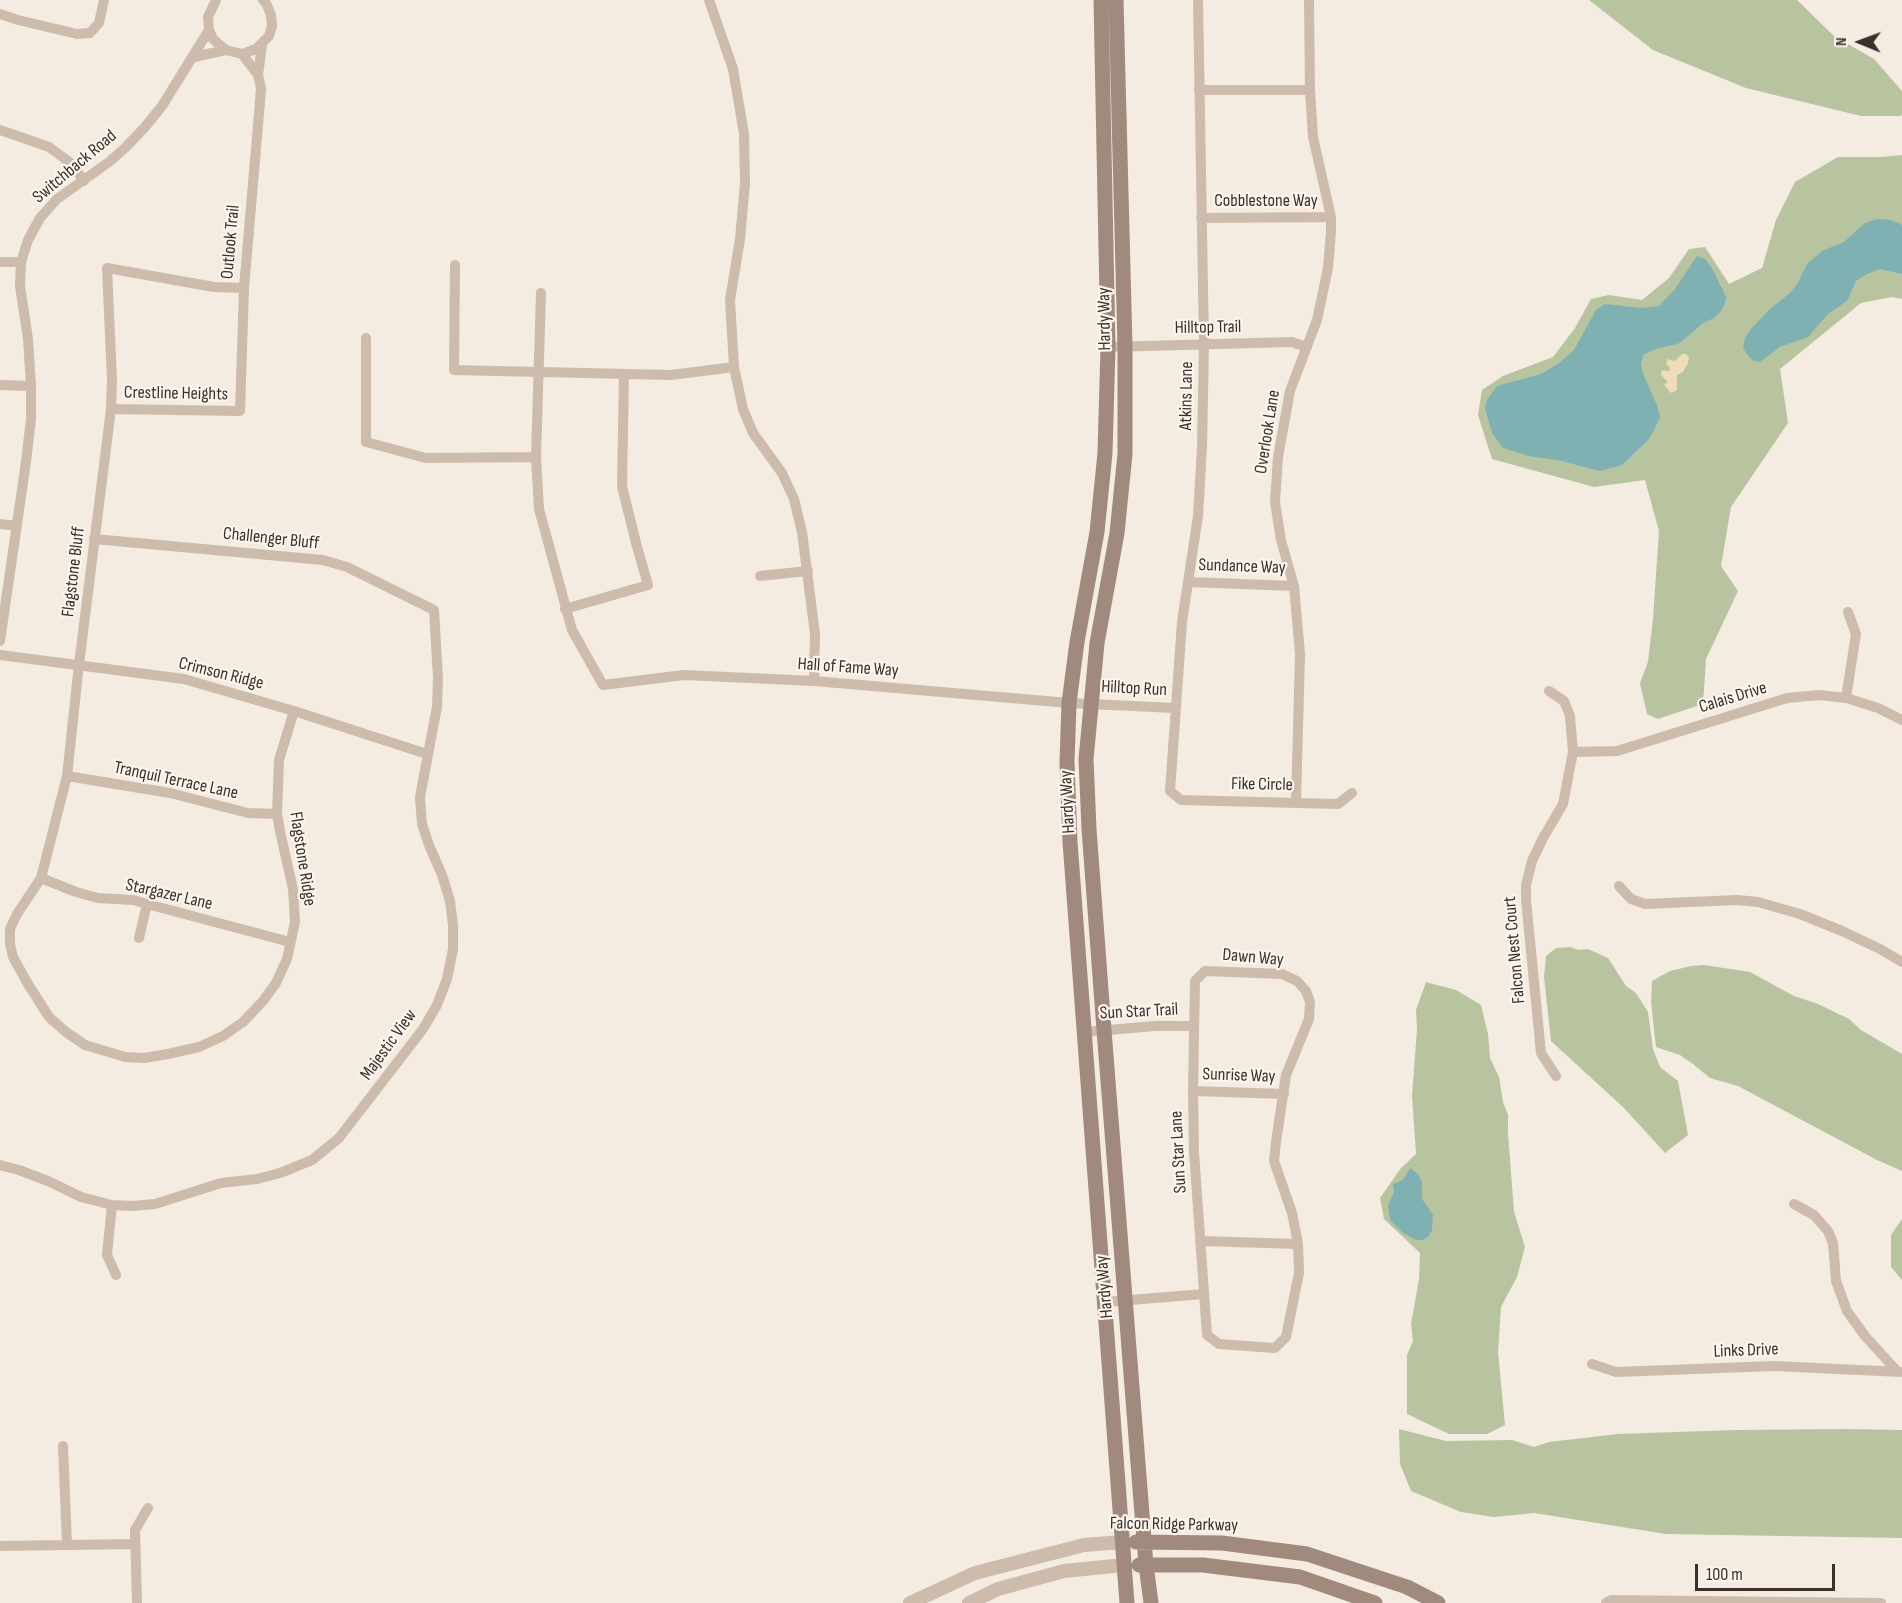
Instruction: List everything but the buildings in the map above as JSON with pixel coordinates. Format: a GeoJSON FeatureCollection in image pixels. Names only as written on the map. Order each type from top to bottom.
{"type":"FeatureCollection","features":[{"type":"Feature","properties":{"kind":"main road","name":"Hardy Way"},"geometry":{"type":"LineString","coordinates":[[1101,0],[1108,347],[1105,453],[1097,532],[1077,642],[1069,703],[1067,762],[1070,842],[1126,1603]]}},
{"type":"Feature","properties":{"kind":"main road","name":"Hardy Way"},"geometry":{"type":"LineString","coordinates":[[1116,0],[1125,346],[1124,465],[1117,533],[1097,643],[1086,759],[1104,1030],[1151,1603]]}},
{"type":"Feature","properties":{"kind":"main road","name":"Falcon Ridge Parkway"},"geometry":{"type":"LineString","coordinates":[[1123,1542],[1222,1543],[1307,1554],[1407,1587],[1438,1603]]}},
{"type":"Feature","properties":{"kind":"main road"},"geometry":{"type":"LineString","coordinates":[[1124,1565],[1203,1565],[1300,1577],[1375,1603]]}},
{"type":"Feature","properties":{"kind":"street"},"geometry":{"type":"LineString","coordinates":[[0,14],[77,34],[90,33],[99,22],[104,0]]}},
{"type":"Feature","properties":{"kind":"street"},"geometry":{"type":"LineString","coordinates":[[209,30],[219,45],[226,50],[242,54],[250,52],[262,45],[269,36],[272,26],[271,15],[263,0]]}},
{"type":"Feature","properties":{"kind":"street"},"geometry":{"type":"LineString","coordinates":[[709,0],[733,69],[744,134],[744,195],[730,300],[734,367],[743,409],[753,432],[782,473],[794,499],[808,571],[815,633],[814,681]]}},
{"type":"Feature","properties":{"kind":"street","name":"Atkins Lane"},"geometry":{"type":"LineString","coordinates":[[1170,791],[1182,621],[1198,516],[1202,459],[1204,345],[1198,0]]}},
{"type":"Feature","properties":{"kind":"street","name":"Overlook Lane"},"geometry":{"type":"LineString","coordinates":[[1296,802],[1300,654],[1294,586],[1281,540],[1275,502],[1278,457],[1290,391],[1317,320],[1328,268],[1331,232],[1331,217],[1313,137],[1309,0]]}},
{"type":"Feature","properties":{"kind":"street","name":"Switchback Road"},"geometry":{"type":"LineString","coordinates":[[0,641],[27,462],[31,386],[28,339],[20,286],[21,262],[28,240],[40,218],[57,200],[125,148],[162,106],[209,30],[208,17],[214,1]]}},
{"type":"Feature","properties":{"kind":"street","name":"Outlook Trail"},"geometry":{"type":"LineString","coordinates":[[240,411],[244,288],[260,102],[261,88],[258,75],[262,45]]}},
{"type":"Feature","properties":{"kind":"street"},"geometry":{"type":"LineString","coordinates":[[194,57],[226,50]]}},
{"type":"Feature","properties":{"kind":"street"},"geometry":{"type":"LineString","coordinates":[[242,54],[258,75]]}},
{"type":"Feature","properties":{"kind":"street"},"geometry":{"type":"LineString","coordinates":[[1199,90],[1310,90]]}},
{"type":"Feature","properties":{"kind":"street"},"geometry":{"type":"LineString","coordinates":[[0,130],[49,147],[72,164],[84,181]]}},
{"type":"Feature","properties":{"kind":"street","name":"Cobblestone Way"},"geometry":{"type":"LineString","coordinates":[[1201,218],[1331,217]]}},
{"type":"Feature","properties":{"kind":"street"},"geometry":{"type":"LineString","coordinates":[[0,262],[21,262]]}},
{"type":"Feature","properties":{"kind":"street"},"geometry":{"type":"LineString","coordinates":[[455,265],[454,370],[671,375],[734,367]]}},
{"type":"Feature","properties":{"kind":"street","name":"Flagstone Bluff"},"geometry":{"type":"LineString","coordinates":[[41,878],[68,776],[79,664],[111,409],[107,268],[214,287],[244,288]]}},
{"type":"Feature","properties":{"kind":"street"},"geometry":{"type":"LineString","coordinates":[[541,293],[536,457],[539,509],[565,609],[648,585],[622,486],[624,375]]}},
{"type":"Feature","properties":{"kind":"street"},"geometry":{"type":"LineString","coordinates":[[366,338],[366,442],[426,458],[536,457]]}},
{"type":"Feature","properties":{"kind":"street","name":"Hilltop Trail"},"geometry":{"type":"LineString","coordinates":[[1108,347],[1292,342],[1307,348]]}},
{"type":"Feature","properties":{"kind":"street"},"geometry":{"type":"LineString","coordinates":[[0,385],[31,386]]}},
{"type":"Feature","properties":{"kind":"street","name":"Crestline Heights"},"geometry":{"type":"LineString","coordinates":[[111,409],[240,411]]}},
{"type":"Feature","properties":{"kind":"street"},"geometry":{"type":"LineString","coordinates":[[0,524],[17,526]]}},
{"type":"Feature","properties":{"kind":"street","name":"Challenger Bluff"},"geometry":{"type":"LineString","coordinates":[[94,539],[323,560],[347,567],[434,610]]}},
{"type":"Feature","properties":{"kind":"street"},"geometry":{"type":"LineString","coordinates":[[760,576],[808,571]]}},
{"type":"Feature","properties":{"kind":"street","name":"Sundance Way"},"geometry":{"type":"LineString","coordinates":[[1189,582],[1294,586]]}},
{"type":"Feature","properties":{"kind":"street","name":"Hall of Fame Way"},"geometry":{"type":"LineString","coordinates":[[565,609],[572,630],[603,685],[684,675],[814,681],[1091,703]]}},
{"type":"Feature","properties":{"kind":"street","name":"Majestic View"},"geometry":{"type":"LineString","coordinates":[[0,1165],[39,1177],[81,1197],[112,1205],[155,1204],[221,1183],[257,1179],[280,1173],[312,1160],[339,1138],[423,1029],[437,1005],[447,979],[453,941],[450,901],[422,824],[420,797],[437,707],[438,678],[434,610]]}},
{"type":"Feature","properties":{"kind":"street"},"geometry":{"type":"LineString","coordinates":[[1846,698],[1856,634],[1848,612]]}},
{"type":"Feature","properties":{"kind":"street","name":"Crimson Ridge"},"geometry":{"type":"LineString","coordinates":[[0,655],[184,679],[294,711],[427,754]]}},
{"type":"Feature","properties":{"kind":"street","name":"Falcon Nest Court"},"geometry":{"type":"LineString","coordinates":[[1549,691],[1564,701],[1569,716],[1573,752],[1563,804],[1532,861],[1526,885],[1541,1053],[1556,1076]]}},
{"type":"Feature","properties":{"kind":"street","name":"Calais Drive"},"geometry":{"type":"LineString","coordinates":[[1573,752],[1617,751],[1787,698],[1819,695],[1846,698],[1878,708],[1902,720]]}},
{"type":"Feature","properties":{"kind":"street","name":"Hilltop Run"},"geometry":{"type":"LineString","coordinates":[[1091,703],[1175,708]]}},
{"type":"Feature","properties":{"kind":"street","name":"Flagstone Ridge"},"geometry":{"type":"LineString","coordinates":[[41,878],[17,914],[10,929],[10,944],[13,957],[38,1001],[49,1017],[66,1032],[85,1045],[105,1052],[125,1057],[144,1058],[199,1047],[223,1036],[243,1022],[276,983],[287,958],[295,922],[293,889],[277,814],[279,760],[294,711]]}},
{"type":"Feature","properties":{"kind":"street","name":"Tranquil Terrace Lane"},"geometry":{"type":"LineString","coordinates":[[68,776],[170,793],[248,813],[277,814]]}},
{"type":"Feature","properties":{"kind":"street","name":"Fike Circle"},"geometry":{"type":"LineString","coordinates":[[1170,791],[1180,800],[1338,804],[1352,793]]}},
{"type":"Feature","properties":{"kind":"street","name":"Stargazer Lane"},"geometry":{"type":"LineString","coordinates":[[41,878],[98,898],[133,900],[290,942]]}},
{"type":"Feature","properties":{"kind":"street"},"geometry":{"type":"LineString","coordinates":[[1618,886],[1631,899],[1645,904],[1737,900],[1758,902],[1800,914],[1842,931],[1902,962]]}},
{"type":"Feature","properties":{"kind":"street"},"geometry":{"type":"LineString","coordinates":[[139,938],[147,904]]}},
{"type":"Feature","properties":{"kind":"street","name":"Dawn Way"},"geometry":{"type":"LineString","coordinates":[[1205,971],[1282,974],[1297,981],[1306,991],[1310,1002],[1310,1019],[1286,1075],[1284,1094]]}},
{"type":"Feature","properties":{"kind":"street","name":"Sun Star Lane"},"geometry":{"type":"LineString","coordinates":[[1205,971],[1195,981],[1193,1091],[1194,1152],[1207,1335],[1220,1344],[1275,1347],[1286,1337],[1299,1273],[1298,1244]]}},
{"type":"Feature","properties":{"kind":"street","name":"Sun Star Trail"},"geometry":{"type":"LineString","coordinates":[[1085,1032],[1155,1026],[1194,1026]]}},
{"type":"Feature","properties":{"kind":"street","name":"Sunrise Way"},"geometry":{"type":"LineString","coordinates":[[1193,1091],[1284,1094]]}},
{"type":"Feature","properties":{"kind":"street"},"geometry":{"type":"LineString","coordinates":[[1201,1241],[1298,1244],[1292,1213],[1274,1161],[1284,1094]]}},
{"type":"Feature","properties":{"kind":"street"},"geometry":{"type":"LineString","coordinates":[[1794,1204],[1814,1215],[1828,1231],[1833,1243],[1836,1281],[1847,1311],[1865,1336],[1899,1371]]}},
{"type":"Feature","properties":{"kind":"street"},"geometry":{"type":"LineString","coordinates":[[112,1205],[107,1255],[116,1275]]}},
{"type":"Feature","properties":{"kind":"street"},"geometry":{"type":"LineString","coordinates":[[1105,1302],[1204,1294]]}},
{"type":"Feature","properties":{"kind":"street","name":"Links Drive"},"geometry":{"type":"LineString","coordinates":[[1592,1364],[1616,1372],[1774,1366],[1899,1371]]}},
{"type":"Feature","properties":{"kind":"street"},"geometry":{"type":"LineString","coordinates":[[63,1446],[68,1545]]}},
{"type":"Feature","properties":{"kind":"street"},"geometry":{"type":"LineString","coordinates":[[137,1603],[135,1530],[148,1508]]}},
{"type":"Feature","properties":{"kind":"street","name":"Falcon Ridge Parkway"},"geometry":{"type":"LineString","coordinates":[[910,1603],[975,1573],[1084,1545],[1123,1542]]}},
{"type":"Feature","properties":{"kind":"street"},"geometry":{"type":"LineString","coordinates":[[0,1546],[135,1544]]}},
{"type":"Feature","properties":{"kind":"street"},"geometry":{"type":"LineString","coordinates":[[969,1603],[998,1589],[1064,1571],[1124,1565]]}},
{"type":"Feature","properties":{"kind":"street"},"geometry":{"type":"LineString","coordinates":[[1606,1603],[1611,1600],[1881,1603]]}},
{"type":"Feature","properties":{"kind":"green space"},"geometry":{"type":"Polygon","coordinates":[[[1589,0],[1797,0],[1834,36],[1874,59],[1902,91],[1902,114],[1901,116],[1861,116],[1746,88],[1653,50],[1589,0]]]}},
{"type":"Feature","properties":{"kind":"green space"},"geometry":{"type":"Polygon","coordinates":[[[1902,155],[1902,299],[1892,297],[1861,303],[1780,369],[1788,423],[1731,507],[1721,566],[1738,591],[1706,659],[1703,704],[1658,719],[1647,714],[1640,683],[1648,662],[1659,531],[1645,480],[1594,487],[1492,459],[1478,415],[1482,390],[1503,376],[1553,357],[1575,328],[1591,299],[1609,295],[1642,300],[1669,278],[1689,249],[1705,247],[1729,284],[1762,268],[1776,220],[1795,182],[1838,157],[1902,155]]]}},
{"type":"Feature","properties":{"kind":"green space"},"geometry":{"type":"Polygon","coordinates":[[[1570,947],[1578,950],[1588,949],[1608,958],[1626,986],[1636,993],[1648,1012],[1653,1049],[1660,1067],[1678,1081],[1688,1135],[1665,1153],[1624,1108],[1551,1041],[1544,977],[1546,956],[1556,948],[1570,947]]]}},
{"type":"Feature","properties":{"kind":"green space"},"geometry":{"type":"Polygon","coordinates":[[[1704,965],[1750,972],[1794,996],[1818,1004],[1849,1019],[1861,1030],[1902,1054],[1902,1171],[1738,1086],[1710,1078],[1680,1055],[1656,1047],[1651,1002],[1652,981],[1670,971],[1704,965]]]}},
{"type":"Feature","properties":{"kind":"green space"},"geometry":{"type":"Polygon","coordinates":[[[1426,982],[1456,990],[1481,1005],[1488,1034],[1490,1058],[1499,1077],[1503,1102],[1508,1115],[1514,1212],[1525,1247],[1517,1277],[1501,1307],[1498,1352],[1505,1425],[1487,1434],[1449,1434],[1407,1414],[1407,1355],[1413,1341],[1411,1324],[1419,1279],[1420,1253],[1384,1219],[1380,1198],[1401,1168],[1416,1154],[1412,1096],[1417,1029],[1416,1010],[1426,982]]]}},
{"type":"Feature","properties":{"kind":"green space"},"geometry":{"type":"Polygon","coordinates":[[[1902,1219],[1902,1280],[1891,1267],[1891,1235],[1902,1219]]]}},
{"type":"Feature","properties":{"kind":"green space"},"geometry":{"type":"Polygon","coordinates":[[[1399,1429],[1446,1441],[1512,1440],[1534,1447],[1549,1442],[1618,1434],[1737,1430],[1902,1430],[1902,1538],[1666,1534],[1534,1513],[1494,1517],[1461,1512],[1411,1491],[1400,1464],[1399,1429]]]}},
{"type":"Feature","properties":{"kind":"sand"},"geometry":{"type":"Polygon","coordinates":[[[1682,354],[1689,357],[1688,363],[1683,372],[1677,375],[1677,390],[1671,393],[1664,385],[1668,382],[1661,372],[1669,371],[1670,368],[1666,364],[1668,359],[1675,361],[1682,354]]]}},
{"type":"Feature","properties":{"kind":"water"},"geometry":{"type":"Polygon","coordinates":[[[1878,219],[1901,224],[1902,274],[1880,269],[1867,274],[1856,281],[1847,301],[1828,314],[1808,337],[1780,347],[1760,362],[1749,357],[1743,348],[1745,338],[1770,309],[1790,293],[1807,264],[1822,251],[1844,242],[1865,223],[1878,219]]]}},
{"type":"Feature","properties":{"kind":"water"},"geometry":{"type":"Polygon","coordinates":[[[1697,256],[1705,259],[1712,268],[1726,297],[1725,303],[1714,318],[1703,323],[1680,343],[1643,355],[1641,364],[1643,374],[1657,405],[1660,418],[1650,438],[1622,465],[1599,471],[1503,448],[1492,433],[1485,408],[1487,400],[1497,386],[1541,374],[1559,363],[1574,350],[1596,310],[1605,304],[1642,308],[1659,306],[1675,289],[1697,256]]]}},
{"type":"Feature","properties":{"kind":"water"},"geometry":{"type":"Polygon","coordinates":[[[1410,1168],[1418,1174],[1422,1182],[1422,1199],[1433,1215],[1432,1230],[1423,1240],[1416,1240],[1403,1233],[1390,1220],[1388,1205],[1394,1192],[1393,1184],[1403,1180],[1410,1168]]]}}]}
